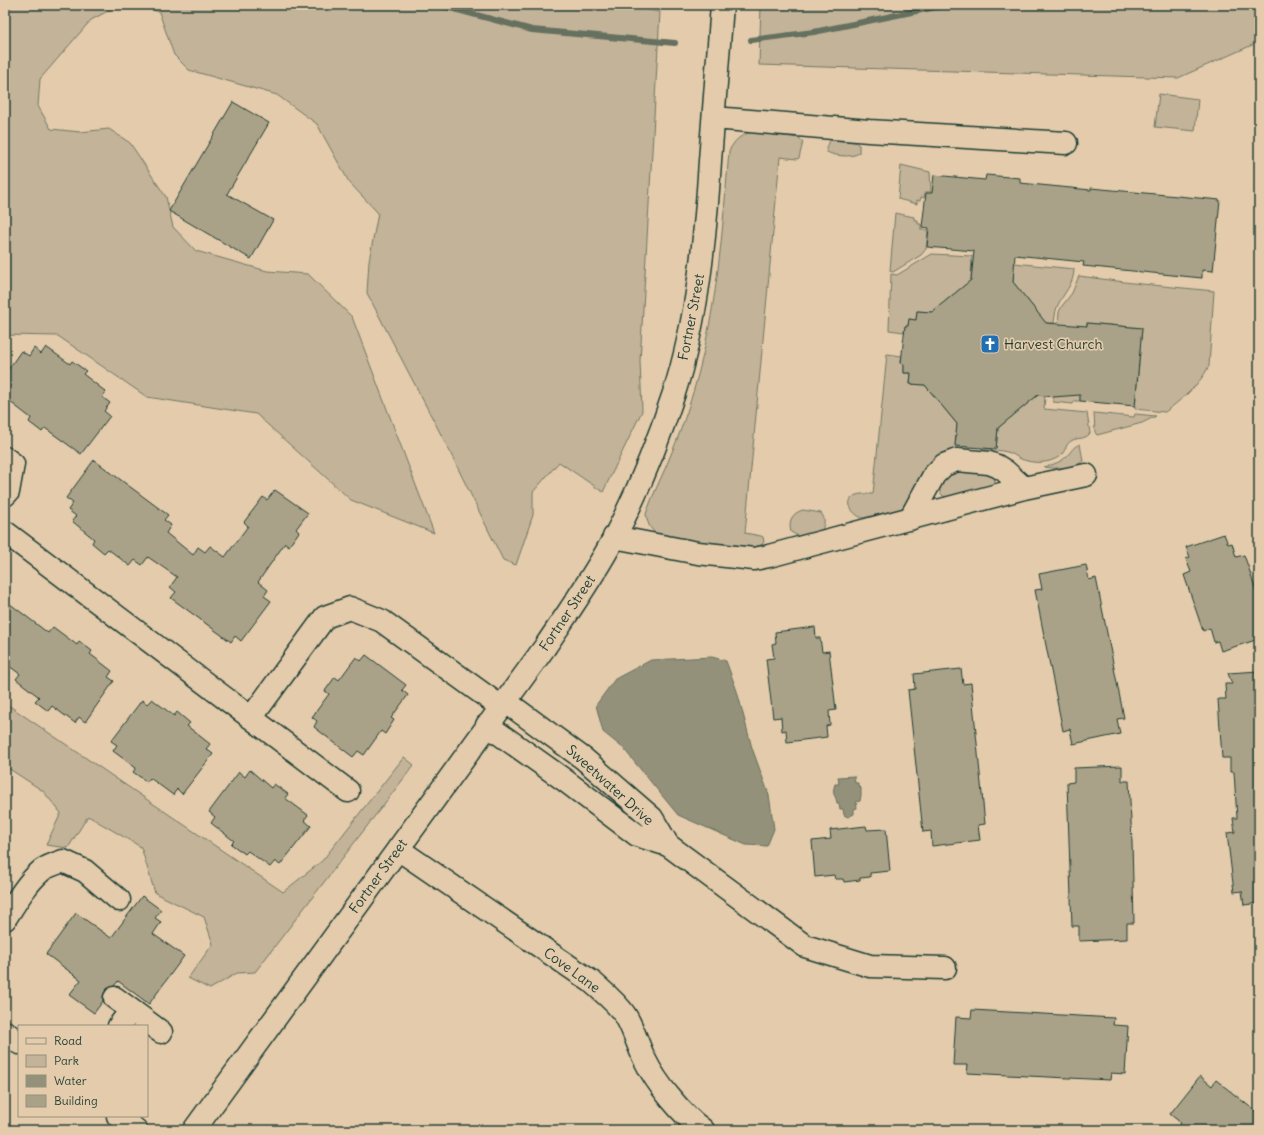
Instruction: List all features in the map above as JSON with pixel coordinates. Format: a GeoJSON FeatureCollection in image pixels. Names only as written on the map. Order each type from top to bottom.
{"type":"FeatureCollection","features":[{"type":"Feature","properties":{"kind":"street","name":"Fortner Street"},"geometry":{"type":"LineString","coordinates":[[194,1130],[545,647],[588,583],[614,537],[648,465],[674,392],[686,351],[695,305],[702,257],[722,5]]}},
{"type":"Feature","properties":{"kind":"street"},"geometry":{"type":"LineString","coordinates":[[714,118],[869,131],[1066,143]]}},
{"type":"Feature","properties":{"kind":"street"},"geometry":{"type":"LineString","coordinates":[[5,458],[13,464],[8,492],[5,496]]}},
{"type":"Feature","properties":{"kind":"street"},"geometry":{"type":"LineString","coordinates":[[910,519],[934,475],[944,465],[956,460],[989,463],[998,466],[1024,488]]}},
{"type":"Feature","properties":{"kind":"street"},"geometry":{"type":"LineString","coordinates":[[614,537],[698,553],[754,559],[1024,488],[1086,475]]}},
{"type":"Feature","properties":{"kind":"street"},"geometry":{"type":"LineString","coordinates":[[5,532],[348,791]]}},
{"type":"Feature","properties":{"kind":"street","name":"Sweetwater Drive"},"geometry":{"type":"LineString","coordinates":[[251,718],[325,617],[350,608],[382,621],[584,759],[652,818],[668,845]]}},
{"type":"Feature","properties":{"kind":"street","name":"Sweetwater Drive"},"geometry":{"type":"LineString","coordinates":[[488,725],[637,835],[668,845]]}},
{"type":"Feature","properties":{"kind":"street"},"geometry":{"type":"LineString","coordinates":[[668,845],[805,946],[870,966],[945,968]]}},
{"type":"Feature","properties":{"kind":"street","name":"Cove Lane"},"geometry":{"type":"LineString","coordinates":[[398,849],[592,982],[612,1000],[625,1015],[645,1060],[661,1087],[703,1130]]}},
{"type":"Feature","properties":{"kind":"street"},"geometry":{"type":"LineString","coordinates":[[5,918],[24,890],[41,871],[50,865],[63,861],[86,871],[119,900]]}},
{"type":"Feature","properties":{"kind":"street"},"geometry":{"type":"LineString","coordinates":[[122,1012],[147,1025]]}},
{"type":"Feature","properties":{"kind":"street"},"geometry":{"type":"LineString","coordinates":[[148,1025],[161,1032]]}},
{"type":"Feature","properties":{"kind":"street"},"geometry":{"type":"LineString","coordinates":[[5,1032],[18,1042]]}},
{"type":"Feature","properties":{"kind":"street"},"geometry":{"type":"LineString","coordinates":[[119,1117],[136,1130]]}},
{"type":"Feature","properties":{"kind":"green space"},"geometry":{"type":"Polygon","coordinates":[[[5,5],[119,5],[91,20],[40,79],[38,106],[51,129],[80,132],[109,129],[130,143],[166,197],[173,227],[196,251],[267,271],[308,274],[352,317],[434,533],[351,500],[256,414],[147,397],[58,336],[5,335],[5,5]]]}},
{"type":"Feature","properties":{"kind":"green space"},"geometry":{"type":"Polygon","coordinates":[[[140,5],[621,5],[660,12],[640,361],[642,411],[603,492],[559,462],[533,492],[533,515],[516,565],[503,560],[447,446],[367,293],[369,261],[378,213],[349,182],[317,124],[277,95],[189,70],[174,55],[159,12],[140,5]]]}},
{"type":"Feature","properties":{"kind":"green space"},"geometry":{"type":"Polygon","coordinates":[[[761,5],[1259,5],[1259,42],[1178,78],[759,65],[761,5]]]}},
{"type":"Feature","properties":{"kind":"green space"},"geometry":{"type":"Polygon","coordinates":[[[1159,94],[1198,99],[1195,131],[1155,127],[1159,94]]]}},
{"type":"Feature","properties":{"kind":"green space"},"geometry":{"type":"Polygon","coordinates":[[[751,132],[799,138],[803,142],[799,158],[780,157],[745,533],[761,536],[763,537],[764,542],[755,547],[662,538],[651,528],[646,514],[684,422],[705,344],[711,317],[719,262],[729,151],[738,139],[751,132]]]}},
{"type":"Feature","properties":{"kind":"green space"},"geometry":{"type":"Polygon","coordinates":[[[831,140],[855,142],[859,145],[859,153],[852,156],[843,156],[834,155],[827,152],[826,149],[828,143],[831,140]]]}},
{"type":"Feature","properties":{"kind":"green space"},"geometry":{"type":"Polygon","coordinates":[[[901,165],[930,172],[931,192],[925,192],[924,198],[921,197],[920,201],[917,200],[917,204],[898,199],[901,165]]]}},
{"type":"Feature","properties":{"kind":"green space"},"geometry":{"type":"Polygon","coordinates":[[[895,213],[914,217],[914,220],[918,220],[918,224],[921,224],[921,230],[928,230],[926,249],[921,255],[893,272],[890,271],[895,213]]]}},
{"type":"Feature","properties":{"kind":"green space"},"geometry":{"type":"Polygon","coordinates":[[[932,254],[972,256],[971,280],[932,312],[917,311],[916,320],[909,319],[908,326],[905,326],[904,332],[889,330],[891,274],[897,275],[932,254]]]}},
{"type":"Feature","properties":{"kind":"green space"},"geometry":{"type":"Polygon","coordinates":[[[1014,263],[1074,269],[1072,280],[1057,307],[1054,323],[1046,323],[1013,282],[1014,263]]]}},
{"type":"Feature","properties":{"kind":"green space"},"geometry":{"type":"Polygon","coordinates":[[[1079,276],[1214,291],[1209,366],[1195,386],[1165,412],[1135,409],[1142,328],[1087,323],[1084,357],[1061,328],[1061,324],[1058,324],[1059,312],[1072,293],[1079,276]]]}},
{"type":"Feature","properties":{"kind":"green space"},"geometry":{"type":"Polygon","coordinates":[[[887,354],[902,356],[901,363],[904,364],[904,373],[911,373],[910,384],[925,385],[957,424],[955,445],[970,447],[969,453],[900,509],[863,518],[851,509],[850,503],[851,499],[856,495],[873,494],[887,354]]]}},
{"type":"Feature","properties":{"kind":"green space"},"geometry":{"type":"Polygon","coordinates":[[[1083,365],[1080,401],[1074,401],[1073,404],[1053,402],[1053,397],[1055,397],[1083,365]]]}},
{"type":"Feature","properties":{"kind":"green space"},"geometry":{"type":"Polygon","coordinates":[[[1038,395],[1045,396],[1044,409],[1087,413],[1090,433],[1084,438],[1071,441],[1060,456],[1046,462],[1031,462],[1021,459],[1013,454],[998,450],[982,450],[982,448],[996,449],[998,428],[1038,395]]]}},
{"type":"Feature","properties":{"kind":"green space"},"geometry":{"type":"Polygon","coordinates":[[[1094,413],[1134,417],[1135,414],[1156,416],[1142,423],[1097,435],[1095,432],[1094,413]]]}},
{"type":"Feature","properties":{"kind":"green space"},"geometry":{"type":"Polygon","coordinates":[[[1080,444],[1083,461],[1079,464],[1065,468],[1044,467],[1063,460],[1074,447],[1080,444]]]}},
{"type":"Feature","properties":{"kind":"green space"},"geometry":{"type":"Polygon","coordinates":[[[960,469],[992,474],[995,478],[994,483],[990,486],[946,497],[943,496],[939,489],[941,481],[945,476],[960,469]]]}},
{"type":"Feature","properties":{"kind":"green space"},"geometry":{"type":"Polygon","coordinates":[[[803,510],[821,513],[823,515],[824,524],[822,530],[798,536],[791,532],[790,524],[792,518],[796,513],[803,510]]]}},
{"type":"Feature","properties":{"kind":"green space"},"geometry":{"type":"Polygon","coordinates":[[[5,703],[283,892],[322,861],[404,757],[414,765],[255,972],[237,973],[210,989],[188,978],[213,944],[204,917],[155,893],[141,847],[88,816],[68,848],[46,845],[61,813],[43,791],[5,766],[5,703]]]}},
{"type":"Feature","properties":{"kind":"water"},"geometry":{"type":"Polygon","coordinates":[[[712,657],[726,661],[737,691],[752,748],[769,795],[774,829],[767,846],[746,845],[678,815],[623,748],[603,732],[596,705],[615,679],[651,660],[712,657]]]}},
{"type":"Feature","properties":{"kind":"water"},"geometry":{"type":"Polygon","coordinates":[[[854,776],[855,783],[858,783],[861,788],[861,795],[860,801],[856,802],[857,808],[854,809],[854,814],[848,817],[844,815],[843,809],[840,809],[839,803],[837,803],[834,788],[835,784],[839,784],[838,777],[854,776]]]}},
{"type":"Feature","properties":{"kind":"building"},"geometry":{"type":"Polygon","coordinates":[[[233,102],[269,123],[227,194],[273,220],[251,259],[169,211],[233,102]]]}},
{"type":"Feature","properties":{"kind":"building"},"geometry":{"type":"Polygon","coordinates":[[[934,175],[985,180],[986,175],[1020,178],[1020,183],[1220,200],[1213,271],[1202,270],[1202,278],[1083,266],[1084,262],[1015,255],[1013,282],[1046,323],[1087,326],[1087,323],[1142,328],[1135,406],[1080,401],[1080,395],[1053,397],[1038,395],[998,428],[996,449],[955,446],[957,424],[925,385],[910,384],[911,373],[904,373],[904,364],[901,363],[905,326],[908,326],[909,319],[916,320],[917,311],[932,312],[971,280],[974,251],[927,247],[929,228],[922,227],[926,193],[932,193],[934,175]]]}},
{"type":"Feature","properties":{"kind":"building"},"geometry":{"type":"Polygon","coordinates":[[[46,347],[70,364],[72,361],[86,371],[83,374],[106,392],[102,397],[110,403],[104,411],[110,416],[81,454],[45,428],[42,432],[29,422],[31,418],[5,398],[5,374],[21,351],[29,356],[34,348],[41,354],[46,347]]]}},
{"type":"Feature","properties":{"kind":"building"},"geometry":{"type":"Polygon","coordinates":[[[94,460],[168,515],[164,520],[171,525],[166,533],[193,555],[198,547],[205,552],[210,546],[225,557],[248,526],[244,522],[263,497],[267,500],[275,490],[308,513],[296,529],[299,532],[289,546],[285,543],[258,582],[268,590],[264,596],[271,601],[241,641],[235,636],[231,642],[171,598],[176,592],[170,587],[177,577],[148,557],[142,565],[135,560],[130,566],[108,549],[104,553],[92,543],[94,539],[72,521],[76,516],[68,510],[73,503],[66,498],[94,460]]]}},
{"type":"Feature","properties":{"kind":"building"},"geometry":{"type":"Polygon","coordinates":[[[1224,534],[1228,544],[1232,543],[1236,557],[1244,555],[1250,572],[1259,601],[1259,639],[1221,651],[1218,641],[1214,642],[1210,628],[1203,631],[1184,575],[1191,572],[1186,559],[1190,557],[1186,547],[1224,534]]]}},
{"type":"Feature","properties":{"kind":"building"},"geometry":{"type":"Polygon","coordinates":[[[1086,565],[1089,580],[1096,578],[1124,718],[1117,719],[1120,734],[1073,744],[1070,729],[1063,731],[1035,590],[1042,589],[1039,574],[1086,565]]]}},
{"type":"Feature","properties":{"kind":"building"},"geometry":{"type":"Polygon","coordinates":[[[5,600],[48,633],[53,627],[77,645],[79,641],[92,651],[90,654],[112,671],[108,677],[114,681],[85,722],[79,717],[75,723],[52,706],[48,711],[35,701],[39,697],[16,679],[20,674],[5,663],[5,600]]]}},
{"type":"Feature","properties":{"kind":"building"},"geometry":{"type":"Polygon","coordinates":[[[815,627],[816,638],[820,638],[822,652],[829,651],[836,710],[829,711],[830,725],[826,726],[827,737],[787,742],[786,730],[782,731],[781,717],[773,718],[766,659],[774,658],[772,644],[776,643],[775,632],[815,627]]]}},
{"type":"Feature","properties":{"kind":"building"},"geometry":{"type":"Polygon","coordinates":[[[366,655],[406,685],[402,690],[408,695],[391,718],[394,720],[385,734],[381,731],[364,755],[358,751],[353,757],[314,727],[317,721],[312,717],[329,694],[325,691],[335,677],[339,680],[356,657],[361,661],[366,655]]]}},
{"type":"Feature","properties":{"kind":"building"},"geometry":{"type":"Polygon","coordinates":[[[961,669],[963,684],[971,683],[985,824],[978,825],[980,840],[932,846],[931,831],[923,832],[908,690],[915,689],[914,674],[961,669]]]}},
{"type":"Feature","properties":{"kind":"building"},"geometry":{"type":"Polygon","coordinates":[[[1259,671],[1259,903],[1244,905],[1242,891],[1234,892],[1227,833],[1235,832],[1233,818],[1237,818],[1234,772],[1230,772],[1230,758],[1222,758],[1218,699],[1226,699],[1225,684],[1232,684],[1228,673],[1259,671]]]}},
{"type":"Feature","properties":{"kind":"building"},"geometry":{"type":"Polygon","coordinates":[[[152,699],[174,716],[177,712],[190,723],[187,726],[210,744],[206,749],[213,754],[182,794],[177,789],[173,795],[150,778],[147,782],[133,772],[136,768],[113,751],[117,745],[111,741],[142,700],[147,704],[152,699]]]}},
{"type":"Feature","properties":{"kind":"building"},"geometry":{"type":"Polygon","coordinates":[[[1122,766],[1122,781],[1129,781],[1134,923],[1127,923],[1127,939],[1079,941],[1079,926],[1072,926],[1067,783],[1074,782],[1074,768],[1122,766]]]}},
{"type":"Feature","properties":{"kind":"building"},"geometry":{"type":"Polygon","coordinates":[[[250,770],[271,788],[274,784],[288,794],[285,798],[308,815],[304,820],[311,826],[280,865],[275,861],[270,867],[248,851],[245,854],[231,844],[234,841],[211,823],[215,817],[209,812],[239,772],[245,777],[250,770]]]}},
{"type":"Feature","properties":{"kind":"building"},"geometry":{"type":"Polygon","coordinates":[[[866,826],[867,830],[886,829],[890,871],[870,873],[870,877],[844,882],[843,879],[835,879],[834,875],[815,877],[812,841],[831,839],[830,830],[866,826]]]}},
{"type":"Feature","properties":{"kind":"building"},"geometry":{"type":"Polygon","coordinates":[[[142,896],[161,910],[155,918],[161,922],[153,934],[184,956],[149,1004],[118,981],[114,986],[105,991],[103,1001],[94,1013],[69,995],[81,980],[46,954],[76,913],[111,938],[142,896]]]}},
{"type":"Feature","properties":{"kind":"building"},"geometry":{"type":"Polygon","coordinates":[[[972,1010],[1114,1018],[1113,1025],[1128,1026],[1125,1074],[1111,1073],[1110,1080],[967,1073],[968,1065],[953,1065],[956,1017],[971,1018],[972,1010]]]}},
{"type":"Feature","properties":{"kind":"building"},"geometry":{"type":"Polygon","coordinates":[[[1200,1076],[1212,1086],[1216,1080],[1259,1114],[1259,1130],[1176,1130],[1181,1123],[1170,1114],[1200,1076]]]}},
{"type":"Feature","properties":{"kind":"waterway"},"geometry":{"type":"LineString","coordinates":[[439,5],[532,30],[675,43]]}},
{"type":"Feature","properties":{"kind":"waterway"},"geometry":{"type":"LineString","coordinates":[[751,40],[814,32],[946,5]]}},
{"type":"Feature","properties":{"kind":"place","name":"Harvest Church"},"geometry":{"type":"Point","coordinates":[990,344]}}]}
